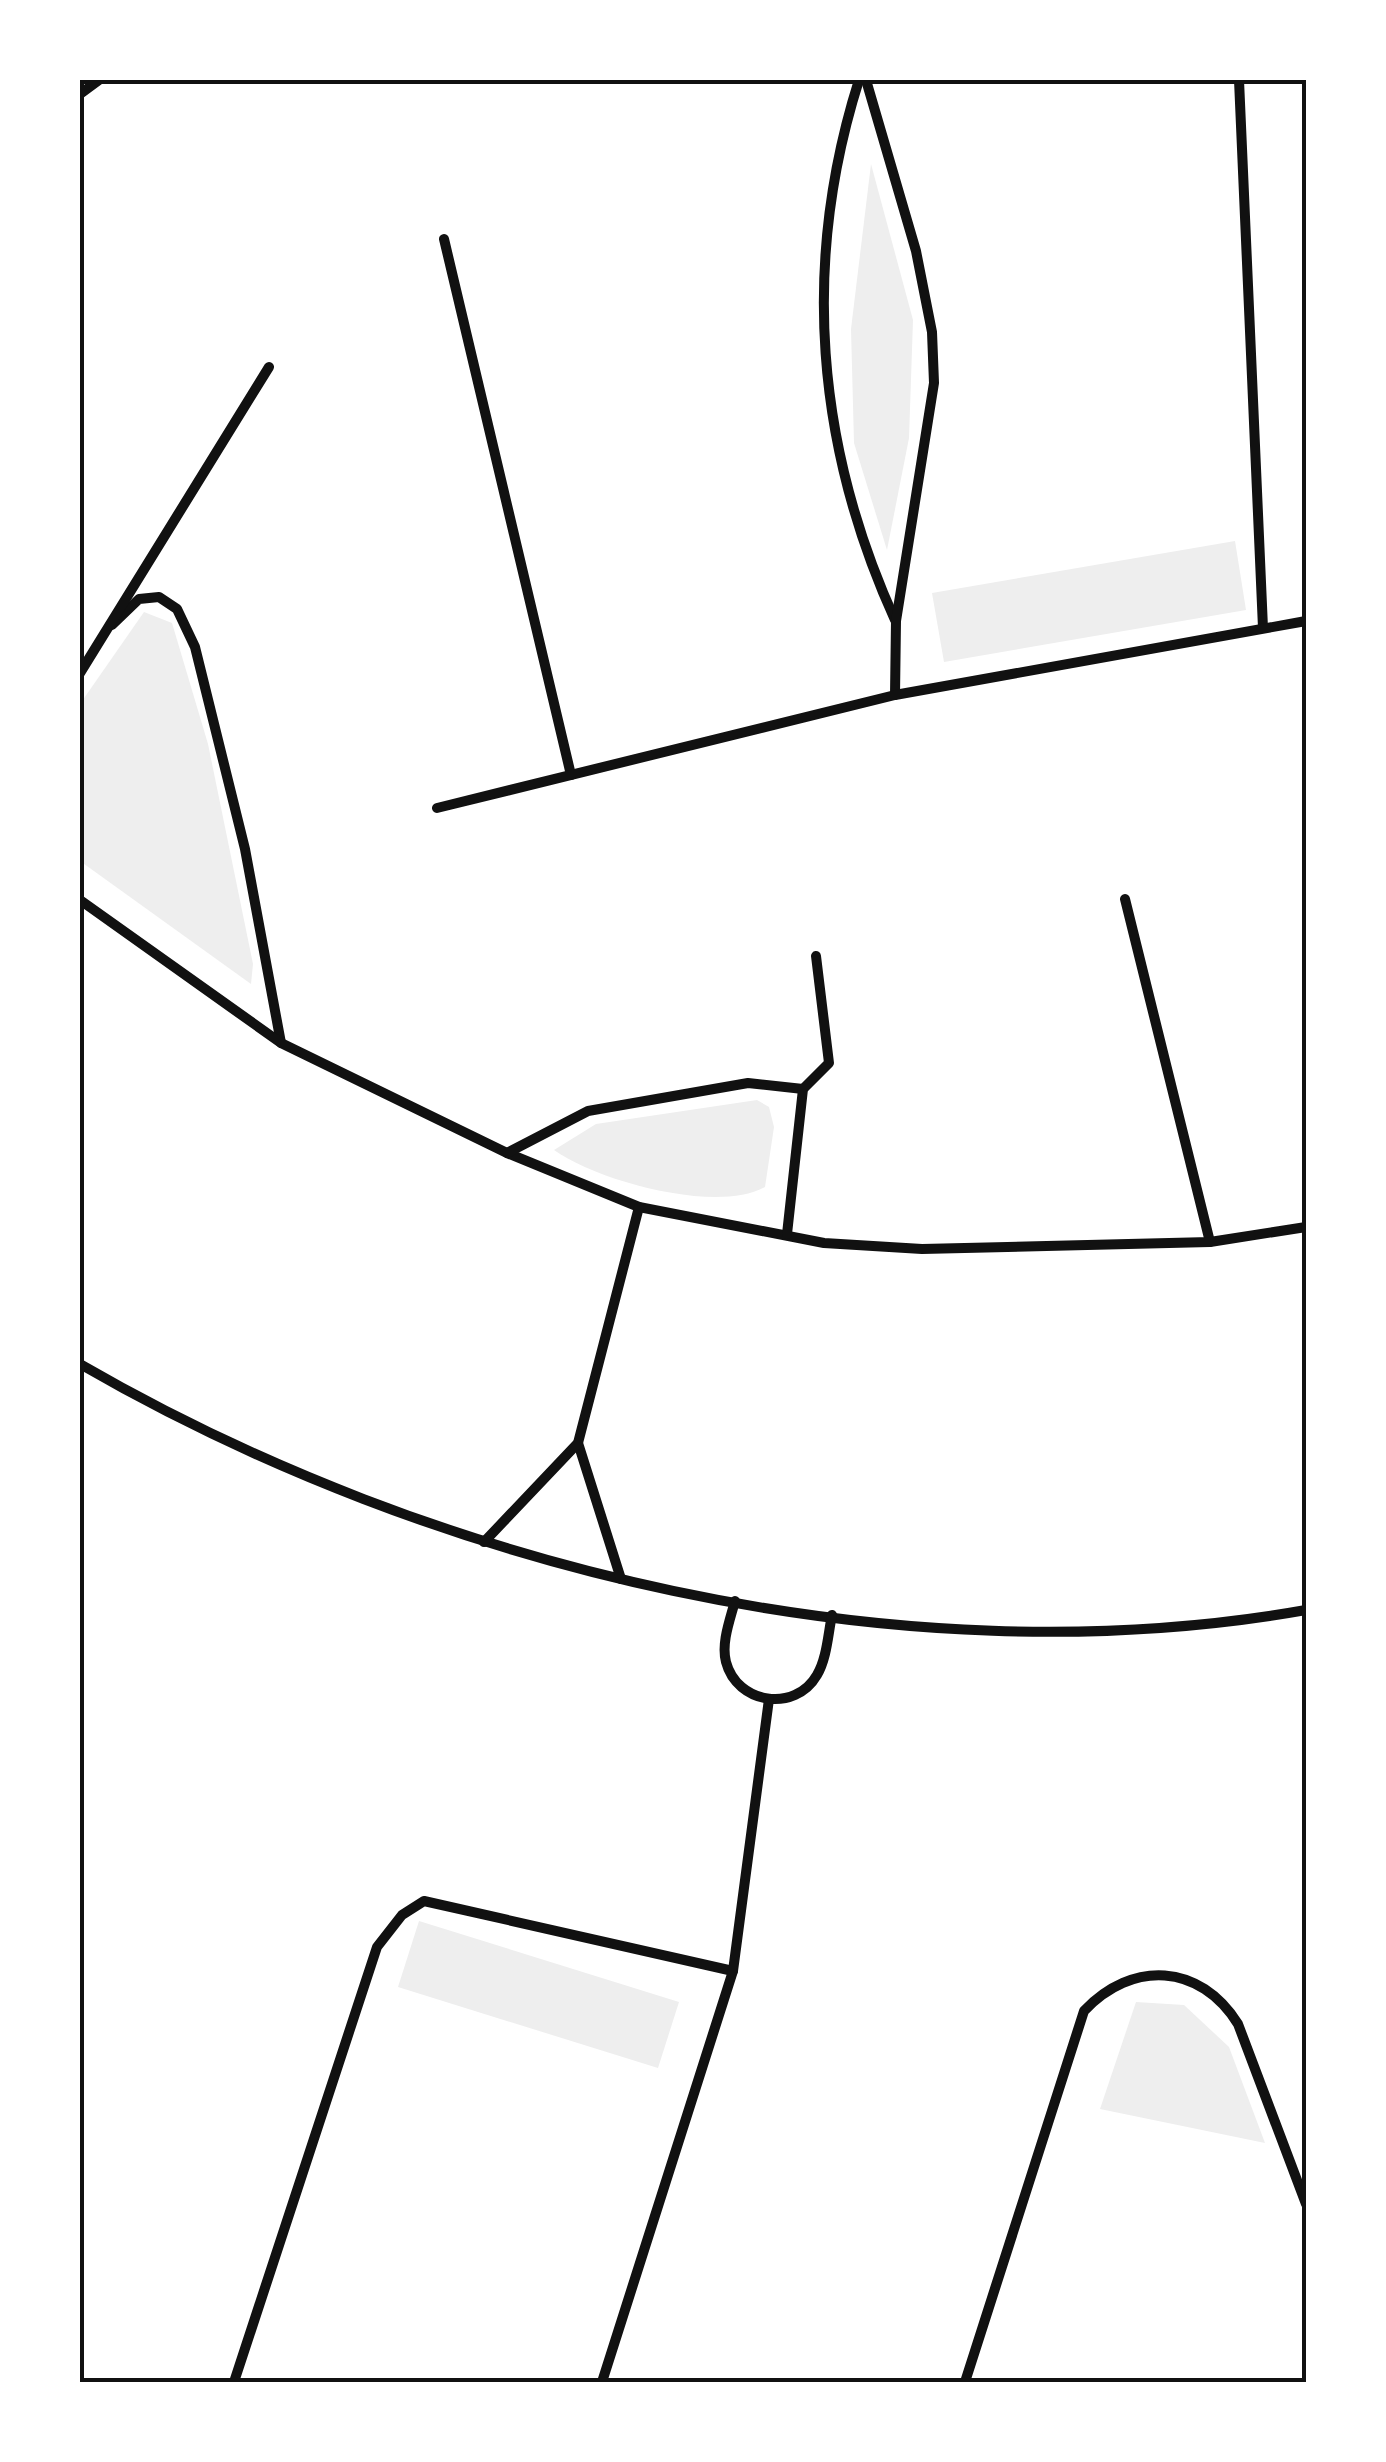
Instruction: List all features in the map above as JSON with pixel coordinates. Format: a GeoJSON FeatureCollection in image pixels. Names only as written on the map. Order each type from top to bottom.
{"type":"FeatureCollection","features":[{"type":"Feature","properties":{"kind":"street"},"geometry":{"type":"LineString","coordinates":[[80,94],[99,80]]}},
{"type":"Feature","properties":{"kind":"street"},"geometry":{"type":"LineString","coordinates":[[862,80],[844,126],[825,232],[824,369],[846,490],[896,621]]}},
{"type":"Feature","properties":{"kind":"street"},"geometry":{"type":"LineString","coordinates":[[862,80],[916,250],[932,332],[934,383],[929,435],[896,621],[895,695]]}},
{"type":"Feature","properties":{"kind":"street"},"geometry":{"type":"LineString","coordinates":[[1239,80],[1264,628]]}},
{"type":"Feature","properties":{"kind":"street"},"geometry":{"type":"LineString","coordinates":[[444,239],[571,775]]}},
{"type":"Feature","properties":{"kind":"street"},"geometry":{"type":"LineString","coordinates":[[80,673],[269,367]]}},
{"type":"Feature","properties":{"kind":"street"},"geometry":{"type":"LineString","coordinates":[[112,624],[139,599],[159,597],[176,609],[195,647],[246,849],[281,1043]]}},
{"type":"Feature","properties":{"kind":"street"},"geometry":{"type":"LineString","coordinates":[[437,808],[895,695],[1306,621]]}},
{"type":"Feature","properties":{"kind":"street"},"geometry":{"type":"LineString","coordinates":[[1125,899],[1210,1242]]}},
{"type":"Feature","properties":{"kind":"street"},"geometry":{"type":"LineString","coordinates":[[80,900],[281,1043],[507,1153],[639,1207],[824,1244],[922,1249],[1210,1242],[1306,1227]]}},
{"type":"Feature","properties":{"kind":"street"},"geometry":{"type":"LineString","coordinates":[[787,1234],[803,1089],[829,1063],[816,956]]}},
{"type":"Feature","properties":{"kind":"street"},"geometry":{"type":"LineString","coordinates":[[507,1153],[588,1110],[748,1084],[803,1089]]}},
{"type":"Feature","properties":{"kind":"street"},"geometry":{"type":"LineString","coordinates":[[484,1542],[578,1443],[639,1207]]}},
{"type":"Feature","properties":{"kind":"street"},"geometry":{"type":"LineString","coordinates":[[80,1364],[245,1450],[339,1491],[484,1542],[622,1579],[735,1602],[832,1615],[1021,1630],[1172,1626],[1306,1610]]}},
{"type":"Feature","properties":{"kind":"street"},"geometry":{"type":"LineString","coordinates":[[578,1443],[622,1579]]}},
{"type":"Feature","properties":{"kind":"street"},"geometry":{"type":"LineString","coordinates":[[735,1602],[725,1642],[726,1662],[742,1688],[769,1699],[802,1691],[818,1674],[832,1615]]}},
{"type":"Feature","properties":{"kind":"street"},"geometry":{"type":"LineString","coordinates":[[602,2382],[734,1971],[769,1699]]}},
{"type":"Feature","properties":{"kind":"street"},"geometry":{"type":"LineString","coordinates":[[234,2382],[377,1947],[402,1914],[424,1902],[734,1971]]}},
{"type":"Feature","properties":{"kind":"street"},"geometry":{"type":"LineString","coordinates":[[965,2382],[1084,2011],[1117,1982],[1136,1975],[1176,1975],[1213,1992],[1228,2006],[1306,2204]]}},
{"type":"Feature","properties":{"kind":"shaded area"},"geometry":{"type":"Polygon","coordinates":[[[871,164],[913,320],[909,438],[887,550],[854,443],[851,329],[871,164]]]}},
{"type":"Feature","properties":{"kind":"shaded area"},"geometry":{"type":"Polygon","coordinates":[[[1235,541],[1246,610],[944,662],[932,593],[1235,541]]]}},
{"type":"Feature","properties":{"kind":"shaded area"},"geometry":{"type":"Polygon","coordinates":[[[144,612],[172,623],[208,744],[253,964],[251,984],[80,861],[80,704],[144,612]]]}},
{"type":"Feature","properties":{"kind":"shaded area"},"geometry":{"type":"Polygon","coordinates":[[[757,1100],[769,1107],[774,1127],[765,1187],[744,1194],[718,1197],[658,1190],[598,1173],[554,1150],[596,1124],[757,1100]]]}},
{"type":"Feature","properties":{"kind":"shaded area"},"geometry":{"type":"Polygon","coordinates":[[[419,1921],[679,2002],[658,2068],[398,1987],[419,1921]]]}},
{"type":"Feature","properties":{"kind":"shaded area"},"geometry":{"type":"Polygon","coordinates":[[[1136,2002],[1184,2005],[1229,2047],[1265,2143],[1100,2109],[1136,2002]]]}}]}
